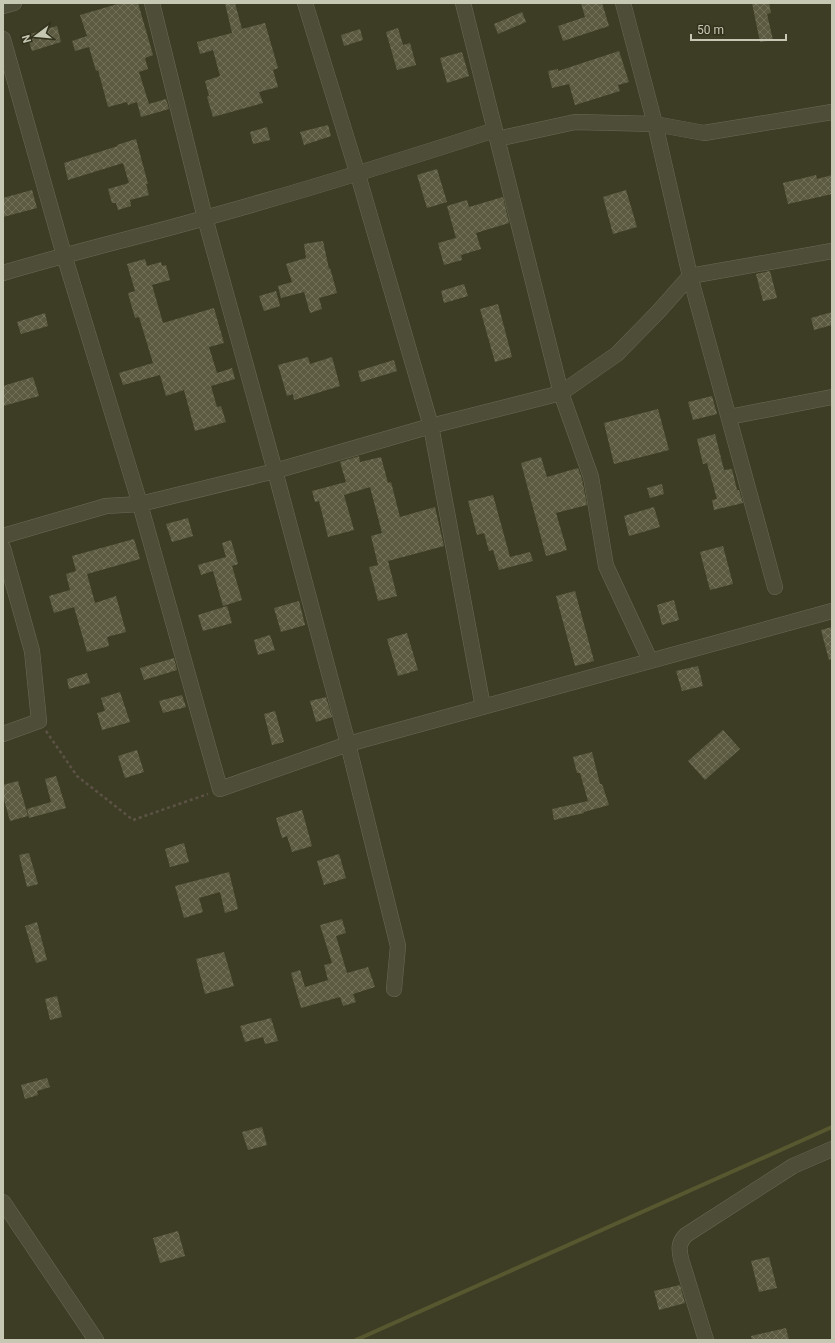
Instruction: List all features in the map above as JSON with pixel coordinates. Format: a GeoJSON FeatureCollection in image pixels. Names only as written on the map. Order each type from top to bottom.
{"type":"FeatureCollection","features":[{"type":"Feature","properties":{"kind":"street"},"geometry":{"type":"LineString","coordinates":[[3,6],[14,3]]}},
{"type":"Feature","properties":{"kind":"street"},"geometry":{"type":"LineString","coordinates":[[152,3],[205,218],[275,470],[348,744],[398,946],[394,989]]}},
{"type":"Feature","properties":{"kind":"street"},"geometry":{"type":"LineString","coordinates":[[305,3],[358,174],[431,426],[482,707]]}},
{"type":"Feature","properties":{"kind":"street"},"geometry":{"type":"LineString","coordinates":[[463,3],[562,393],[591,477],[606,566],[650,660]]}},
{"type":"Feature","properties":{"kind":"street"},"geometry":{"type":"LineString","coordinates":[[623,3],[655,124],[690,276],[775,587]]}},
{"type":"Feature","properties":{"kind":"street"},"geometry":{"type":"LineString","coordinates":[[3,39],[64,255],[140,504],[220,789],[348,744],[832,611]]}},
{"type":"Feature","properties":{"kind":"street"},"geometry":{"type":"LineString","coordinates":[[3,273],[64,255],[205,218],[496,135],[575,122],[655,124],[704,133],[832,112]]}},
{"type":"Feature","properties":{"kind":"street"},"geometry":{"type":"LineString","coordinates":[[3,536],[106,506],[140,504],[275,470],[431,426],[562,393],[616,354],[659,311],[690,276],[832,251]]}},
{"type":"Feature","properties":{"kind":"street"},"geometry":{"type":"LineString","coordinates":[[729,417],[832,397]]}},
{"type":"Feature","properties":{"kind":"street"},"geometry":{"type":"LineString","coordinates":[[3,548],[32,651],[39,721],[3,734]]}},
{"type":"Feature","properties":{"kind":"street"},"geometry":{"type":"LineString","coordinates":[[706,1340],[681,1259],[679,1248],[681,1240],[686,1235],[793,1166],[832,1148]]}},
{"type":"Feature","properties":{"kind":"street"},"geometry":{"type":"LineString","coordinates":[[3,1202],[96,1340]]}},
{"type":"Feature","properties":{"kind":"path"},"geometry":{"type":"LineString","coordinates":[[39,721],[77,776],[134,820],[220,789]]}},
{"type":"Feature","properties":{"kind":"building"},"geometry":{"type":"Polygon","coordinates":[[[121,3],[138,3],[153,55],[145,58],[148,69],[139,72],[149,104],[166,99],[169,109],[141,117],[137,102],[128,105],[127,102],[108,107],[98,70],[96,71],[89,47],[75,51],[72,41],[87,36],[80,15],[121,3]]]}},
{"type":"Feature","properties":{"kind":"building"},"geometry":{"type":"Polygon","coordinates":[[[225,3],[235,3],[242,29],[265,23],[278,68],[273,70],[278,87],[259,92],[263,103],[213,117],[207,97],[209,96],[205,81],[220,76],[213,50],[200,54],[197,42],[232,33],[225,3]]]}},
{"type":"Feature","properties":{"kind":"building"},"geometry":{"type":"Polygon","coordinates":[[[581,3],[602,3],[609,26],[563,41],[558,26],[585,17],[581,3]]]}},
{"type":"Feature","properties":{"kind":"building"},"geometry":{"type":"Polygon","coordinates":[[[752,3],[769,3],[771,13],[767,14],[773,40],[760,42],[752,3]]]}},
{"type":"Feature","properties":{"kind":"building"},"geometry":{"type":"Polygon","coordinates":[[[522,12],[526,22],[498,34],[494,24],[522,12]]]}},
{"type":"Feature","properties":{"kind":"building"},"geometry":{"type":"Polygon","coordinates":[[[57,26],[61,42],[32,51],[27,35],[57,26]]]}},
{"type":"Feature","properties":{"kind":"building"},"geometry":{"type":"Polygon","coordinates":[[[398,28],[403,45],[410,43],[416,65],[397,70],[386,32],[398,28]]]}},
{"type":"Feature","properties":{"kind":"building"},"geometry":{"type":"Polygon","coordinates":[[[360,29],[363,40],[344,46],[341,35],[360,29]]]}},
{"type":"Feature","properties":{"kind":"building"},"geometry":{"type":"Polygon","coordinates":[[[619,51],[629,82],[618,85],[620,91],[575,105],[569,84],[552,88],[548,71],[558,69],[558,71],[619,51]]]}},
{"type":"Feature","properties":{"kind":"building"},"geometry":{"type":"Polygon","coordinates":[[[462,52],[469,76],[447,83],[440,58],[462,52]]]}},
{"type":"Feature","properties":{"kind":"building"},"geometry":{"type":"Polygon","coordinates":[[[328,125],[331,136],[304,145],[300,132],[328,125]]]}},
{"type":"Feature","properties":{"kind":"building"},"geometry":{"type":"Polygon","coordinates":[[[267,127],[270,140],[253,144],[250,132],[267,127]]]}},
{"type":"Feature","properties":{"kind":"building"},"geometry":{"type":"Polygon","coordinates":[[[136,139],[148,184],[146,184],[149,195],[130,200],[131,206],[118,210],[116,203],[112,203],[108,189],[129,183],[123,163],[68,180],[64,163],[136,139]]]}},
{"type":"Feature","properties":{"kind":"building"},"geometry":{"type":"Polygon","coordinates":[[[437,169],[447,202],[427,208],[417,175],[437,169]]]}},
{"type":"Feature","properties":{"kind":"building"},"geometry":{"type":"Polygon","coordinates":[[[816,175],[817,179],[832,175],[832,194],[788,204],[783,183],[816,175]]]}},
{"type":"Feature","properties":{"kind":"building"},"geometry":{"type":"Polygon","coordinates":[[[32,190],[37,208],[3,217],[3,198],[32,190]]]}},
{"type":"Feature","properties":{"kind":"building"},"geometry":{"type":"Polygon","coordinates":[[[626,190],[637,227],[613,234],[603,197],[626,190]]]}},
{"type":"Feature","properties":{"kind":"building"},"geometry":{"type":"Polygon","coordinates":[[[503,197],[509,223],[476,233],[481,249],[461,255],[462,260],[444,265],[438,243],[456,238],[447,206],[467,200],[469,207],[503,197]]]}},
{"type":"Feature","properties":{"kind":"building"},"geometry":{"type":"Polygon","coordinates":[[[323,241],[329,269],[330,268],[337,293],[319,298],[322,309],[310,313],[304,292],[281,298],[278,286],[292,282],[286,264],[306,258],[304,244],[323,241]]]}},
{"type":"Feature","properties":{"kind":"building"},"geometry":{"type":"Polygon","coordinates":[[[145,259],[147,266],[161,262],[162,266],[166,265],[170,280],[152,285],[163,323],[214,308],[224,343],[209,347],[217,373],[232,368],[235,379],[211,386],[217,407],[221,406],[226,422],[195,431],[184,390],[166,396],[160,375],[123,385],[119,373],[153,363],[139,317],[135,318],[128,293],[135,291],[127,264],[145,259]]]}},
{"type":"Feature","properties":{"kind":"building"},"geometry":{"type":"Polygon","coordinates":[[[770,271],[777,298],[763,301],[756,274],[770,271]]]}},
{"type":"Feature","properties":{"kind":"building"},"geometry":{"type":"Polygon","coordinates":[[[464,284],[468,296],[444,303],[441,291],[464,284]]]}},
{"type":"Feature","properties":{"kind":"building"},"geometry":{"type":"Polygon","coordinates":[[[276,291],[280,306],[264,311],[259,296],[276,291]]]}},
{"type":"Feature","properties":{"kind":"building"},"geometry":{"type":"Polygon","coordinates":[[[498,304],[512,357],[495,362],[480,309],[498,304]]]}},
{"type":"Feature","properties":{"kind":"building"},"geometry":{"type":"Polygon","coordinates":[[[832,312],[832,325],[814,330],[811,318],[832,312]]]}},
{"type":"Feature","properties":{"kind":"building"},"geometry":{"type":"Polygon","coordinates":[[[45,313],[48,326],[21,334],[17,322],[45,313]]]}},
{"type":"Feature","properties":{"kind":"building"},"geometry":{"type":"Polygon","coordinates":[[[308,357],[310,364],[332,357],[340,386],[294,400],[293,394],[287,396],[278,365],[308,357]]]}},
{"type":"Feature","properties":{"kind":"building"},"geometry":{"type":"Polygon","coordinates":[[[394,360],[397,371],[361,382],[358,371],[394,360]]]}},
{"type":"Feature","properties":{"kind":"building"},"geometry":{"type":"Polygon","coordinates":[[[33,377],[39,396],[3,406],[3,386],[33,377]]]}},
{"type":"Feature","properties":{"kind":"building"},"geometry":{"type":"Polygon","coordinates":[[[712,396],[717,414],[693,420],[688,402],[712,396]]]}},
{"type":"Feature","properties":{"kind":"building"},"geometry":{"type":"Polygon","coordinates":[[[658,409],[669,450],[614,464],[604,423],[658,409]]]}},
{"type":"Feature","properties":{"kind":"building"},"geometry":{"type":"Polygon","coordinates":[[[715,434],[724,470],[732,469],[737,490],[739,490],[743,503],[714,510],[712,500],[717,499],[707,463],[703,464],[697,439],[715,434]]]}},
{"type":"Feature","properties":{"kind":"building"},"geometry":{"type":"Polygon","coordinates":[[[359,456],[360,462],[381,457],[388,483],[391,482],[400,517],[435,507],[444,546],[388,561],[397,596],[378,601],[369,567],[378,565],[371,536],[382,533],[370,487],[344,495],[354,530],[328,537],[319,501],[315,502],[312,491],[346,482],[340,462],[359,456]]]}},
{"type":"Feature","properties":{"kind":"building"},"geometry":{"type":"Polygon","coordinates":[[[541,457],[547,477],[578,468],[582,479],[587,505],[556,513],[567,550],[546,556],[521,463],[541,457]]]}},
{"type":"Feature","properties":{"kind":"building"},"geometry":{"type":"Polygon","coordinates":[[[662,484],[664,494],[650,498],[647,488],[662,484]]]}},
{"type":"Feature","properties":{"kind":"building"},"geometry":{"type":"Polygon","coordinates":[[[493,495],[510,557],[530,552],[533,561],[499,570],[493,550],[489,551],[484,533],[477,535],[468,501],[493,495]]]}},
{"type":"Feature","properties":{"kind":"building"},"geometry":{"type":"Polygon","coordinates":[[[654,507],[660,527],[629,536],[624,516],[654,507]]]}},
{"type":"Feature","properties":{"kind":"building"},"geometry":{"type":"Polygon","coordinates":[[[188,518],[193,536],[172,542],[166,524],[188,518]]]}},
{"type":"Feature","properties":{"kind":"building"},"geometry":{"type":"Polygon","coordinates":[[[134,539],[140,559],[87,574],[95,603],[116,596],[126,632],[107,637],[109,646],[87,652],[74,607],[54,613],[49,596],[70,590],[66,574],[76,571],[72,556],[134,539]]]}},
{"type":"Feature","properties":{"kind":"building"},"geometry":{"type":"Polygon","coordinates":[[[231,540],[238,564],[232,566],[242,600],[223,606],[213,571],[201,575],[198,565],[226,557],[222,543],[231,540]]]}},
{"type":"Feature","properties":{"kind":"building"},"geometry":{"type":"Polygon","coordinates":[[[723,546],[733,584],[710,590],[700,552],[723,546]]]}},
{"type":"Feature","properties":{"kind":"building"},"geometry":{"type":"Polygon","coordinates":[[[575,591],[594,661],[575,666],[556,596],[575,591]]]}},
{"type":"Feature","properties":{"kind":"building"},"geometry":{"type":"Polygon","coordinates":[[[674,600],[679,620],[662,625],[657,605],[674,600]]]}},
{"type":"Feature","properties":{"kind":"building"},"geometry":{"type":"Polygon","coordinates":[[[299,601],[305,625],[281,632],[274,608],[299,601]]]}},
{"type":"Feature","properties":{"kind":"building"},"geometry":{"type":"Polygon","coordinates":[[[227,606],[232,623],[203,631],[198,615],[227,606]]]}},
{"type":"Feature","properties":{"kind":"building"},"geometry":{"type":"Polygon","coordinates":[[[832,627],[832,659],[829,660],[821,630],[832,627]]]}},
{"type":"Feature","properties":{"kind":"building"},"geometry":{"type":"Polygon","coordinates":[[[407,633],[418,670],[398,676],[387,639],[407,633]]]}},
{"type":"Feature","properties":{"kind":"building"},"geometry":{"type":"Polygon","coordinates":[[[270,635],[275,650],[258,655],[254,640],[270,635]]]}},
{"type":"Feature","properties":{"kind":"building"},"geometry":{"type":"Polygon","coordinates":[[[174,658],[177,670],[144,680],[140,668],[174,658]]]}},
{"type":"Feature","properties":{"kind":"building"},"geometry":{"type":"Polygon","coordinates":[[[698,666],[703,686],[682,691],[676,671],[698,666]]]}},
{"type":"Feature","properties":{"kind":"building"},"geometry":{"type":"Polygon","coordinates":[[[87,673],[90,683],[69,689],[67,679],[87,673]]]}},
{"type":"Feature","properties":{"kind":"building"},"geometry":{"type":"Polygon","coordinates":[[[120,692],[130,722],[102,730],[97,713],[105,711],[101,698],[120,692]]]}},
{"type":"Feature","properties":{"kind":"building"},"geometry":{"type":"Polygon","coordinates":[[[182,695],[186,707],[163,713],[159,701],[182,695]]]}},
{"type":"Feature","properties":{"kind":"building"},"geometry":{"type":"Polygon","coordinates":[[[326,697],[332,717],[316,722],[310,701],[326,697]]]}},
{"type":"Feature","properties":{"kind":"building"},"geometry":{"type":"Polygon","coordinates":[[[275,711],[284,742],[272,745],[264,714],[275,711]]]}},
{"type":"Feature","properties":{"kind":"building"},"geometry":{"type":"Polygon","coordinates":[[[723,730],[740,749],[705,780],[688,761],[723,730]]]}},
{"type":"Feature","properties":{"kind":"building"},"geometry":{"type":"Polygon","coordinates":[[[137,750],[144,772],[125,778],[118,756],[137,750]]]}},
{"type":"Feature","properties":{"kind":"building"},"geometry":{"type":"Polygon","coordinates":[[[592,752],[600,784],[602,784],[609,805],[554,820],[552,809],[588,801],[580,773],[577,773],[573,757],[592,752]]]}},
{"type":"Feature","properties":{"kind":"building"},"geometry":{"type":"Polygon","coordinates":[[[56,776],[66,808],[29,818],[27,809],[51,802],[45,779],[56,776]]]}},
{"type":"Feature","properties":{"kind":"building"},"geometry":{"type":"Polygon","coordinates":[[[18,781],[28,816],[10,821],[3,796],[3,785],[18,781]]]}},
{"type":"Feature","properties":{"kind":"building"},"geometry":{"type":"Polygon","coordinates":[[[302,810],[312,846],[292,852],[287,836],[282,838],[276,818],[302,810]]]}},
{"type":"Feature","properties":{"kind":"building"},"geometry":{"type":"Polygon","coordinates":[[[184,843],[189,862],[170,867],[165,849],[184,843]]]}},
{"type":"Feature","properties":{"kind":"building"},"geometry":{"type":"Polygon","coordinates":[[[29,853],[38,884],[27,887],[19,855],[29,853]]]}},
{"type":"Feature","properties":{"kind":"building"},"geometry":{"type":"Polygon","coordinates":[[[339,854],[346,878],[324,885],[317,861],[339,854]]]}},
{"type":"Feature","properties":{"kind":"building"},"geometry":{"type":"Polygon","coordinates":[[[229,872],[238,909],[225,913],[220,892],[199,898],[203,912],[184,918],[175,886],[229,872]]]}},
{"type":"Feature","properties":{"kind":"building"},"geometry":{"type":"Polygon","coordinates":[[[342,919],[346,933],[336,936],[347,973],[368,967],[375,987],[353,994],[356,1002],[343,1006],[340,997],[301,1008],[291,973],[300,970],[305,987],[328,980],[324,965],[332,963],[320,925],[342,919]]]}},
{"type":"Feature","properties":{"kind":"building"},"geometry":{"type":"Polygon","coordinates":[[[37,922],[47,960],[36,963],[25,926],[37,922]]]}},
{"type":"Feature","properties":{"kind":"building"},"geometry":{"type":"Polygon","coordinates":[[[224,952],[234,986],[205,994],[196,959],[224,952]]]}},
{"type":"Feature","properties":{"kind":"building"},"geometry":{"type":"Polygon","coordinates":[[[57,996],[62,1017],[50,1020],[45,999],[57,996]]]}},
{"type":"Feature","properties":{"kind":"building"},"geometry":{"type":"Polygon","coordinates":[[[271,1018],[278,1041],[265,1044],[263,1037],[245,1042],[240,1026],[271,1018]]]}},
{"type":"Feature","properties":{"kind":"building"},"geometry":{"type":"Polygon","coordinates":[[[47,1078],[50,1087],[37,1091],[38,1095],[25,1099],[21,1085],[47,1078]]]}},
{"type":"Feature","properties":{"kind":"building"},"geometry":{"type":"Polygon","coordinates":[[[262,1127],[267,1145],[248,1150],[242,1132],[262,1127]]]}},
{"type":"Feature","properties":{"kind":"building"},"geometry":{"type":"Polygon","coordinates":[[[178,1231],[185,1256],[160,1263],[153,1238],[178,1231]]]}},
{"type":"Feature","properties":{"kind":"building"},"geometry":{"type":"Polygon","coordinates":[[[769,1257],[777,1288],[759,1292],[751,1261],[769,1257]]]}},
{"type":"Feature","properties":{"kind":"building"},"geometry":{"type":"Polygon","coordinates":[[[680,1285],[685,1303],[659,1310],[654,1291],[680,1285]]]}},
{"type":"Feature","properties":{"kind":"building"},"geometry":{"type":"Polygon","coordinates":[[[786,1328],[789,1340],[752,1340],[751,1336],[786,1328]]]}},
{"type":"Feature","properties":{"kind":"waterway"},"geometry":{"type":"LineString","coordinates":[[356,1340],[832,1127]]}}]}
